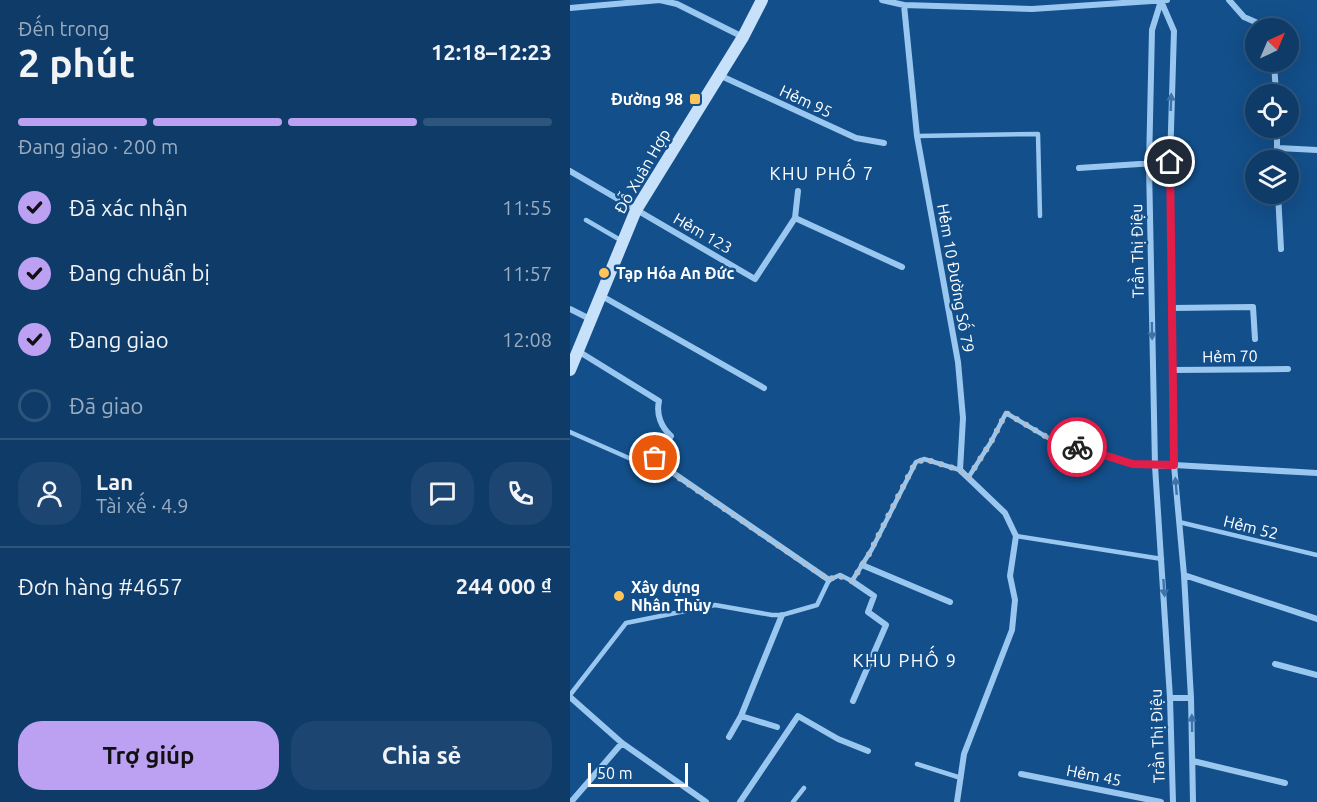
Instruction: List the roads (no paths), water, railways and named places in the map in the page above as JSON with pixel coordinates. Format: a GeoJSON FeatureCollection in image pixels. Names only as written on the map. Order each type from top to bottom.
{"type":"FeatureCollection","features":[{"type":"Feature","properties":{"kind":"main road","name":"Đỗ Xuân Hợp"},"geometry":{"type":"LineString","coordinates":[[570,370],[636,210],[743,37],[762,0]]}},
{"type":"Feature","properties":{"kind":"street"},"geometry":{"type":"LineString","coordinates":[[570,8],[660,0],[677,4],[743,37]]}},
{"type":"Feature","properties":{"kind":"street"},"geometry":{"type":"LineString","coordinates":[[882,0],[904,5],[1032,9],[1167,0]]}},
{"type":"Feature","properties":{"kind":"street","name":"Trần Thị Điệu"},"geometry":{"type":"LineString","coordinates":[[1161,0],[1173,31],[1170,162],[1174,465],[1184,575],[1194,802]]}},
{"type":"Feature","properties":{"kind":"street","name":"Trần Thị Điệu"},"geometry":{"type":"LineString","coordinates":[[1161,0],[1152,30],[1149,165],[1155,466],[1170,698],[1173,802]]}},
{"type":"Feature","properties":{"kind":"street"},"geometry":{"type":"LineString","coordinates":[[1229,0],[1246,18]]}},
{"type":"Feature","properties":{"kind":"street","name":"Hẻm 10 Đường Số 79"},"geometry":{"type":"LineString","coordinates":[[904,5],[917,136],[958,362],[963,418],[960,470]]}},
{"type":"Feature","properties":{"kind":"street","name":"Hẻm 95"},"geometry":{"type":"LineString","coordinates":[[719,74],[846,134],[884,143]]}},
{"type":"Feature","properties":{"kind":"street"},"geometry":{"type":"LineString","coordinates":[[1278,138],[1278,148],[1317,150]]}},
{"type":"Feature","properties":{"kind":"street"},"geometry":{"type":"LineString","coordinates":[[1079,168],[1170,162]]}},
{"type":"Feature","properties":{"kind":"street"},"geometry":{"type":"LineString","coordinates":[[570,171],[636,210]]}},
{"type":"Feature","properties":{"kind":"street","name":"Hẻm 123"},"geometry":{"type":"LineString","coordinates":[[636,210],[755,279],[795,218],[798,191]]}},
{"type":"Feature","properties":{"kind":"street"},"geometry":{"type":"LineString","coordinates":[[1279,204],[1281,249]]}},
{"type":"Feature","properties":{"kind":"street"},"geometry":{"type":"LineString","coordinates":[[795,218],[902,267]]}},
{"type":"Feature","properties":{"kind":"street"},"geometry":{"type":"LineString","coordinates":[[600,295],[764,388]]}},
{"type":"Feature","properties":{"kind":"street"},"geometry":{"type":"LineString","coordinates":[[1172,308],[1253,307],[1255,339]]}},
{"type":"Feature","properties":{"kind":"street"},"geometry":{"type":"LineString","coordinates":[[570,309],[590,319]]}},
{"type":"Feature","properties":{"kind":"street"},"geometry":{"type":"LineString","coordinates":[[578,351],[658,401],[657,407],[662,427],[671,436],[655,458],[666,468],[829,580]]}},
{"type":"Feature","properties":{"kind":"street","name":"Hẻm 70"},"geometry":{"type":"LineString","coordinates":[[1172,370],[1288,369]]}},
{"type":"Feature","properties":{"kind":"street"},"geometry":{"type":"LineString","coordinates":[[1155,466],[1174,465],[1317,473]]}},
{"type":"Feature","properties":{"kind":"street"},"geometry":{"type":"LineString","coordinates":[[957,802],[964,754],[1012,630],[1015,600],[1010,576],[1016,536],[1005,513],[960,470]]}},
{"type":"Feature","properties":{"kind":"street"},"geometry":{"type":"LineString","coordinates":[[862,565],[950,602]]}},
{"type":"Feature","properties":{"kind":"street"},"geometry":{"type":"LineString","coordinates":[[1184,575],[1317,619]]}},
{"type":"Feature","properties":{"kind":"street"},"geometry":{"type":"LineString","coordinates":[[852,581],[874,596],[869,615],[886,625],[852,701]]}},
{"type":"Feature","properties":{"kind":"street"},"geometry":{"type":"LineString","coordinates":[[729,737],[741,716],[782,615]]}},
{"type":"Feature","properties":{"kind":"street"},"geometry":{"type":"LineString","coordinates":[[1275,664],[1317,675]]}},
{"type":"Feature","properties":{"kind":"street"},"geometry":{"type":"LineString","coordinates":[[570,696],[622,743],[706,802]]}},
{"type":"Feature","properties":{"kind":"street"},"geometry":{"type":"LineString","coordinates":[[1170,698],[1191,698]]}},
{"type":"Feature","properties":{"kind":"street"},"geometry":{"type":"LineString","coordinates":[[741,716],[777,727]]}},
{"type":"Feature","properties":{"kind":"street"},"geometry":{"type":"LineString","coordinates":[[740,802],[798,716],[838,739],[868,751]]}},
{"type":"Feature","properties":{"kind":"street"},"geometry":{"type":"LineString","coordinates":[[571,802],[622,743]]}},
{"type":"Feature","properties":{"kind":"street"},"geometry":{"type":"LineString","coordinates":[[1193,761],[1285,783]]}},
{"type":"Feature","properties":{"kind":"street","name":"Hẻm 45"},"geometry":{"type":"LineString","coordinates":[[1021,774],[1161,802]]}},
{"type":"Feature","properties":{"kind":"lane"},"geometry":{"type":"LineString","coordinates":[[917,136],[1038,134],[1040,216]]}},
{"type":"Feature","properties":{"kind":"lane"},"geometry":{"type":"LineString","coordinates":[[586,220],[622,241]]}},
{"type":"Feature","properties":{"kind":"lane"},"geometry":{"type":"LineString","coordinates":[[968,478],[1006,413],[1050,439],[1133,464],[1155,466]]}},
{"type":"Feature","properties":{"kind":"lane"},"geometry":{"type":"LineString","coordinates":[[570,432],[656,471]]}},
{"type":"Feature","properties":{"kind":"lane"},"geometry":{"type":"LineString","coordinates":[[570,696],[626,623],[715,605],[782,615],[817,605],[829,580],[837,575],[852,581],[916,462],[924,459],[960,470]]}},
{"type":"Feature","properties":{"kind":"lane","name":"Hẻm 52"},"geometry":{"type":"LineString","coordinates":[[1179,522],[1317,555]]}},
{"type":"Feature","properties":{"kind":"lane"},"geometry":{"type":"LineString","coordinates":[[1016,536],[1162,560]]}},
{"type":"Feature","properties":{"kind":"lane"},"geometry":{"type":"LineString","coordinates":[[917,764],[961,778]]}},
{"type":"Feature","properties":{"kind":"lane"},"geometry":{"type":"LineString","coordinates":[[793,802],[804,788]]}},
{"type":"Feature","properties":{"kind":"place","name":"Đường 98"},"geometry":{"type":"Point","coordinates":[695,99]}},
{"type":"Feature","properties":{"kind":"place","name":"Tạp Hóa An Đức"},"geometry":{"type":"Point","coordinates":[604,273]}},
{"type":"Feature","properties":{"kind":"place","name":"Xây dựng Nhân Thủy"},"geometry":{"type":"Point","coordinates":[619,596]}},
{"type":"Feature","properties":{"kind":"district","name":"KHU PHỐ 7"},"geometry":{"type":"Point","coordinates":[822,174]}},
{"type":"Feature","properties":{"kind":"district","name":"KHU PHỐ 9"},"geometry":{"type":"Point","coordinates":[905,661]}}]}
